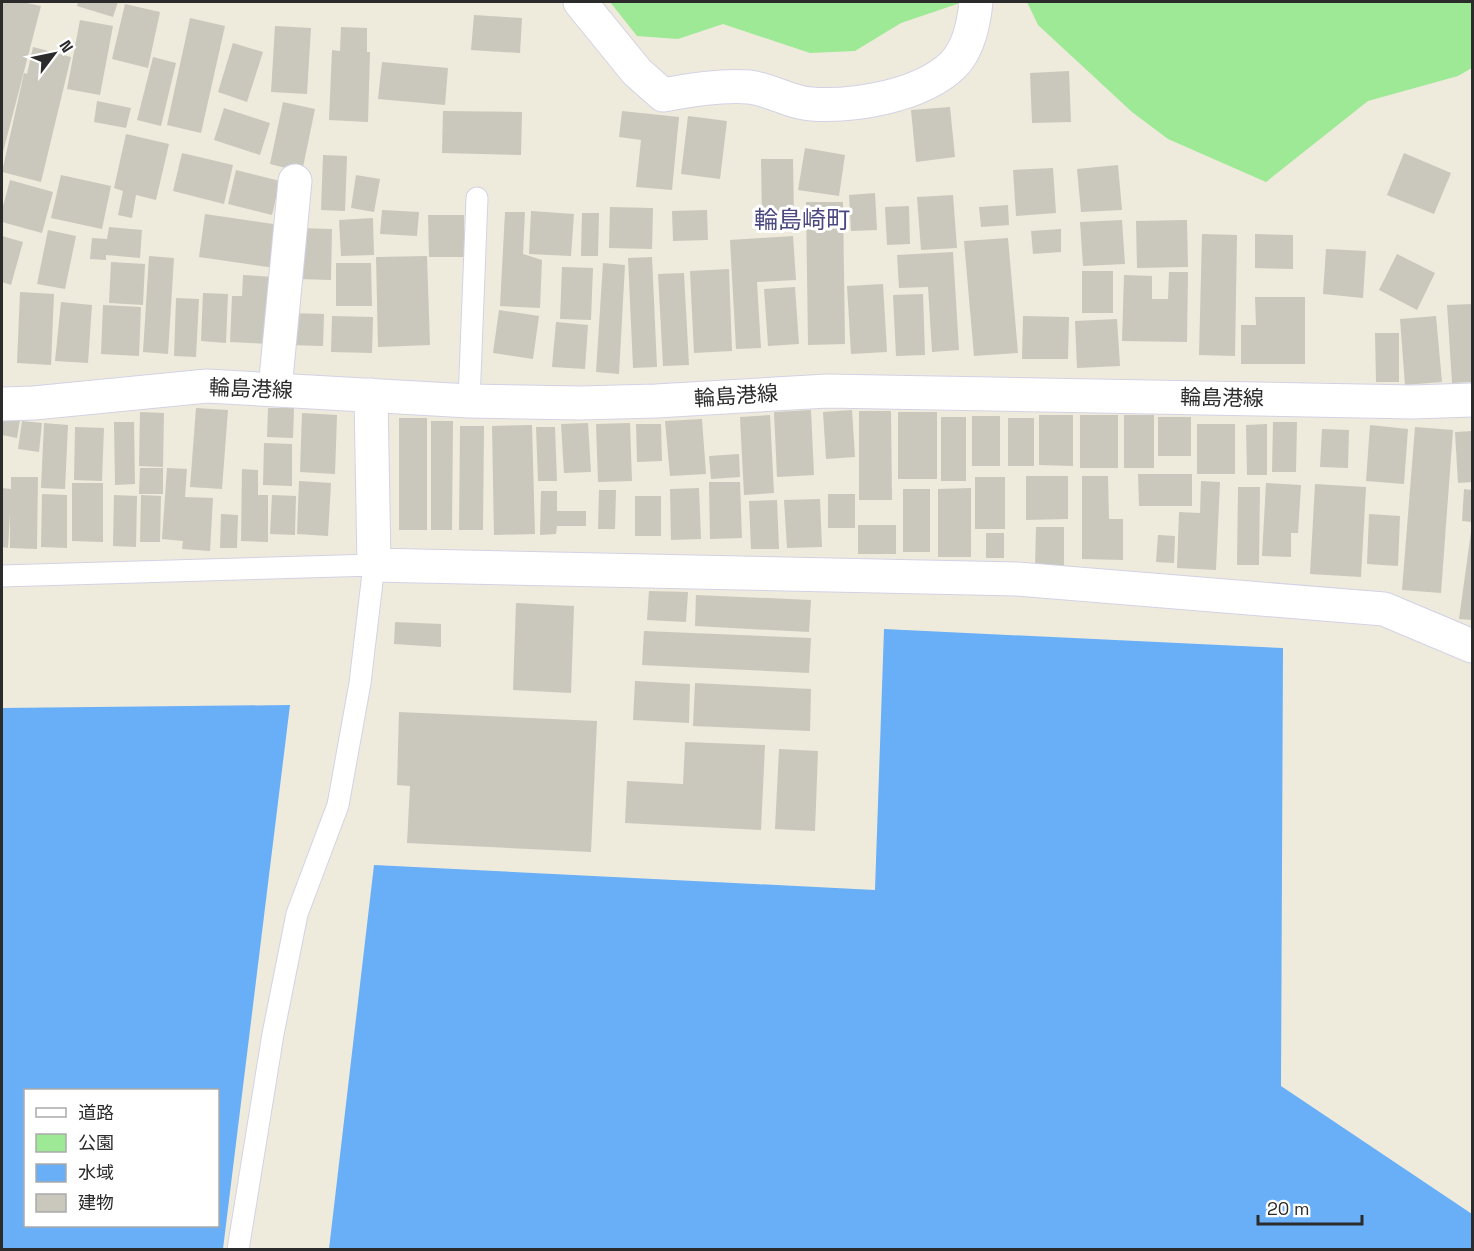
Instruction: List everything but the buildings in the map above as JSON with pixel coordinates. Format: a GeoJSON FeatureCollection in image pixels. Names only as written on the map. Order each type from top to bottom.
{"type":"FeatureCollection","features":[{"type":"Feature","properties":{"kind":"street"},"geometry":{"type":"LineString","coordinates":[[580,2],[637,72],[663,95],[707,88],[751,87],[809,104],[866,103],[906,91],[937,75],[953,65],[965,47],[974,20],[976,2]]}},
{"type":"Feature","properties":{"kind":"street"},"geometry":{"type":"LineString","coordinates":[[275,388],[295,181]]}},
{"type":"Feature","properties":{"kind":"street","name":"輪島港線"},"geometry":{"type":"LineString","coordinates":[[2,404],[34,403],[207,386],[275,388],[469,401],[656,402],[826,390],[1413,402],[1473,400]]}},
{"type":"Feature","properties":{"kind":"street"},"geometry":{"type":"LineString","coordinates":[[371,395],[374,565],[1017,579],[1384,609],[1473,646]]}},
{"type":"Feature","properties":{"kind":"lane"},"geometry":{"type":"LineString","coordinates":[[469,401],[477,198]]}},
{"type":"Feature","properties":{"kind":"lane"},"geometry":{"type":"LineString","coordinates":[[2,576],[374,565],[360,683],[338,805],[297,914],[273,1034],[238,1250]]}},
{"type":"Feature","properties":{"kind":"green space"},"geometry":{"type":"Polygon","coordinates":[[[610,2],[963,2],[901,23],[855,51],[810,53],[723,24],[678,39],[637,36],[610,2]]]}},
{"type":"Feature","properties":{"kind":"green space"},"geometry":{"type":"Polygon","coordinates":[[[1027,2],[1472,2],[1472,68],[1458,76],[1368,101],[1266,182],[1168,139],[1132,112],[1038,25],[1027,2]]]}},
{"type":"Feature","properties":{"kind":"water"},"geometry":{"type":"Polygon","coordinates":[[[884,629],[1283,648],[1281,1086],[1472,1214],[1472,1249],[329,1249],[374,865],[875,890],[884,629]]]}},
{"type":"Feature","properties":{"kind":"water"},"geometry":{"type":"Polygon","coordinates":[[[290,705],[223,1249],[2,1249],[2,708],[290,705]]]}},
{"type":"Feature","properties":{"kind":"district","name":"輪島崎町"},"geometry":{"type":"Point","coordinates":[802,220]}}]}
